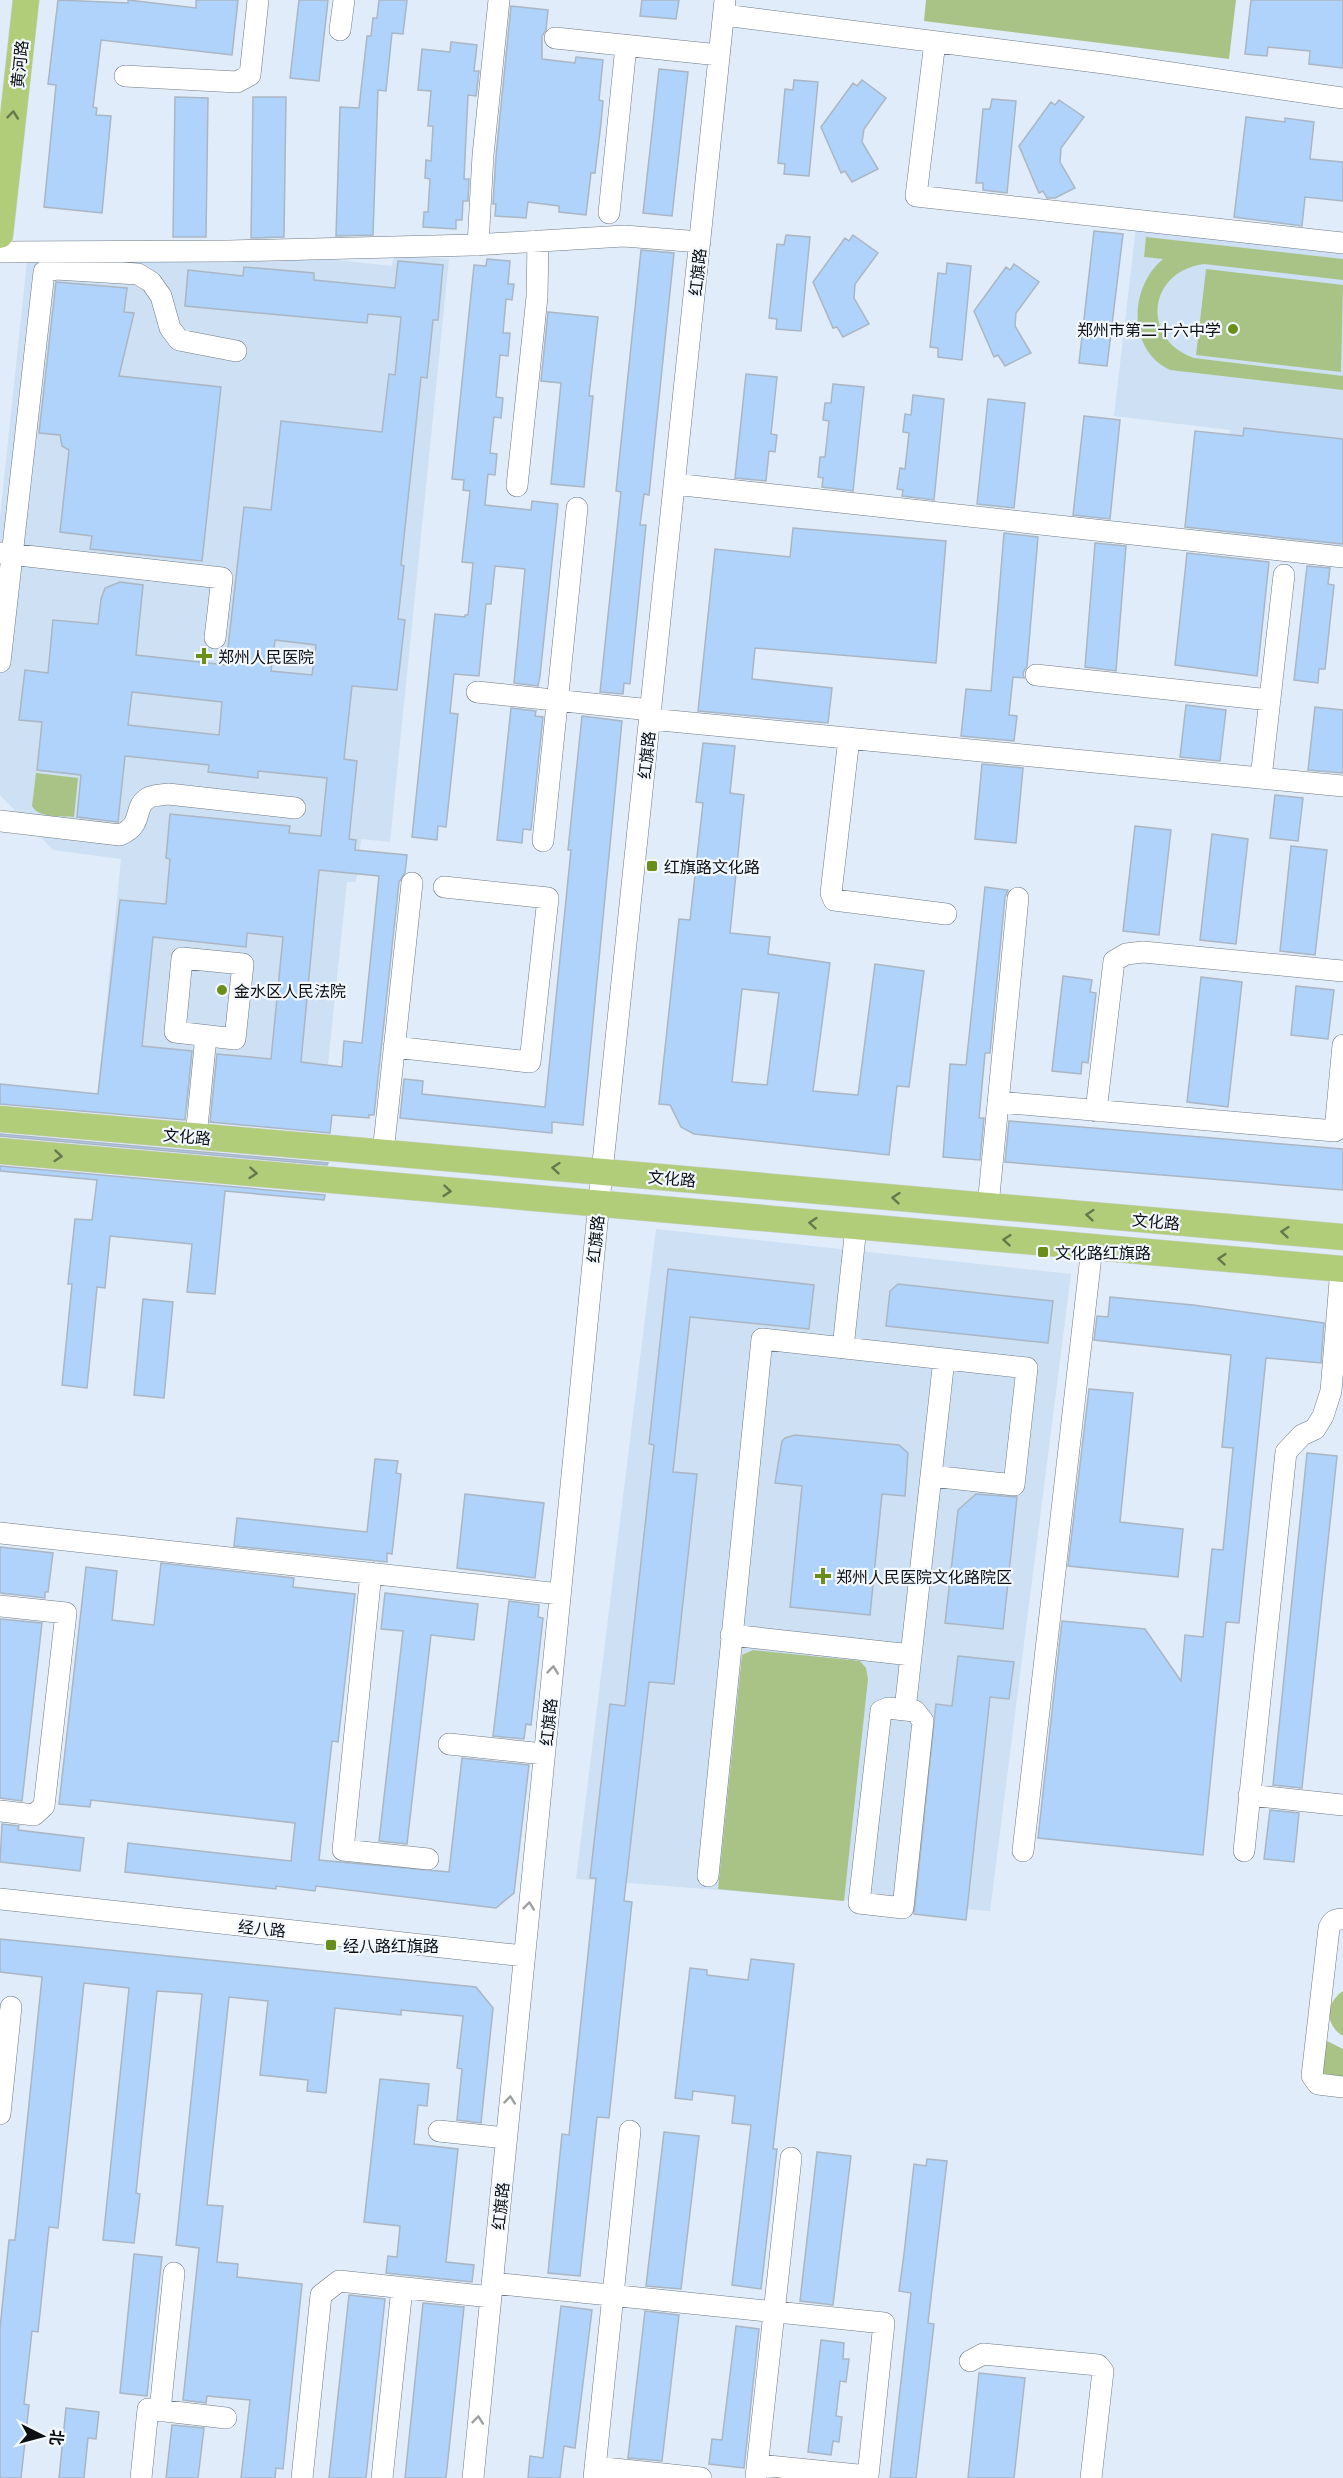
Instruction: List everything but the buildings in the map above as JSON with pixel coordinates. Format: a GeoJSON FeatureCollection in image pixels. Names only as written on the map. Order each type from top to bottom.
{"type":"FeatureCollection","features":[{"type":"Feature","properties":{"kind":"main road","name":"黄河路"},"geometry":{"type":"LineString","coordinates":[[0,235],[26,0]]}},
{"type":"Feature","properties":{"kind":"main road","name":"文化路"},"geometry":{"type":"LineString","coordinates":[[0,1119],[1343,1238]]}},
{"type":"Feature","properties":{"kind":"main road","name":"文化路"},"geometry":{"type":"LineString","coordinates":[[0,1151],[1342,1269]]}},
{"type":"Feature","properties":{"kind":"street"},"geometry":{"type":"LineString","coordinates":[[125,76],[237,82],[250,75],[258,0]]}},
{"type":"Feature","properties":{"kind":"street"},"geometry":{"type":"LineString","coordinates":[[340,30],[344,0]]}},
{"type":"Feature","properties":{"kind":"street"},"geometry":{"type":"LineString","coordinates":[[478,245],[483,155],[500,0]]}},
{"type":"Feature","properties":{"kind":"street"},"geometry":{"type":"LineString","coordinates":[[724,8],[935,42],[1115,64],[1343,98]]}},
{"type":"Feature","properties":{"kind":"street","name":"红旗路"},"geometry":{"type":"LineString","coordinates":[[473,2478],[602,1172],[724,8]]}},
{"type":"Feature","properties":{"kind":"street"},"geometry":{"type":"LineString","coordinates":[[555,38],[719,55]]}},
{"type":"Feature","properties":{"kind":"street"},"geometry":{"type":"LineString","coordinates":[[935,42],[916,196],[1343,243]]}},
{"type":"Feature","properties":{"kind":"street"},"geometry":{"type":"LineString","coordinates":[[609,213],[626,46]]}},
{"type":"Feature","properties":{"kind":"street"},"geometry":{"type":"LineString","coordinates":[[0,252],[478,245],[624,236],[700,242]]}},
{"type":"Feature","properties":{"kind":"street"},"geometry":{"type":"LineString","coordinates":[[517,486],[537,297],[538,241]]}},
{"type":"Feature","properties":{"kind":"street"},"geometry":{"type":"LineString","coordinates":[[0,662],[6,554],[44,272],[56,269],[138,274],[151,282],[161,296],[170,328],[179,340],[236,351]]}},
{"type":"Feature","properties":{"kind":"street"},"geometry":{"type":"LineString","coordinates":[[674,484],[1343,557]]}},
{"type":"Feature","properties":{"kind":"street"},"geometry":{"type":"LineString","coordinates":[[543,841],[578,508]]}},
{"type":"Feature","properties":{"kind":"street"},"geometry":{"type":"LineString","coordinates":[[6,554],[222,578],[215,638]]}},
{"type":"Feature","properties":{"kind":"street"},"geometry":{"type":"LineString","coordinates":[[1261,778],[1284,575]]}},
{"type":"Feature","properties":{"kind":"street"},"geometry":{"type":"LineString","coordinates":[[1035,675],[1270,700]]}},
{"type":"Feature","properties":{"kind":"street"},"geometry":{"type":"LineString","coordinates":[[477,692],[557,700],[650,715],[849,738],[1343,786]]}},
{"type":"Feature","properties":{"kind":"street"},"geometry":{"type":"LineString","coordinates":[[849,738],[831,893],[834,900],[946,914]]}},
{"type":"Feature","properties":{"kind":"street"},"geometry":{"type":"LineString","coordinates":[[0,820],[120,835],[131,830],[136,823],[140,806],[149,797],[168,794],[295,808]]}},
{"type":"Feature","properties":{"kind":"street"},"geometry":{"type":"LineString","coordinates":[[383,1153],[412,883]]}},
{"type":"Feature","properties":{"kind":"street"},"geometry":{"type":"LineString","coordinates":[[394,1047],[530,1062],[548,898],[444,887]]}},
{"type":"Feature","properties":{"kind":"street"},"geometry":{"type":"LineString","coordinates":[[988,1206],[1018,898]]}},
{"type":"Feature","properties":{"kind":"street"},"geometry":{"type":"LineString","coordinates":[[1096,1111],[1114,961],[1120,957],[1143,952],[1343,971]]}},
{"type":"Feature","properties":{"kind":"street"},"geometry":{"type":"LineString","coordinates":[[182,958],[243,964],[235,1039],[206,1035],[175,1032],[182,958]]}},
{"type":"Feature","properties":{"kind":"street"},"geometry":{"type":"LineString","coordinates":[[196,1137],[206,1035]]}},
{"type":"Feature","properties":{"kind":"street"},"geometry":{"type":"LineString","coordinates":[[998,1102],[1335,1131],[1343,1045]]}},
{"type":"Feature","properties":{"kind":"street"},"geometry":{"type":"LineString","coordinates":[[843,1348],[856,1227]]}},
{"type":"Feature","properties":{"kind":"street"},"geometry":{"type":"LineString","coordinates":[[1023,1851],[1092,1247]]}},
{"type":"Feature","properties":{"kind":"street"},"geometry":{"type":"LineString","coordinates":[[1244,1851],[1286,1452],[1293,1442],[1315,1429],[1323,1416],[1331,1390],[1342,1269]]}},
{"type":"Feature","properties":{"kind":"street"},"geometry":{"type":"LineString","coordinates":[[708,1876],[762,1339],[1027,1368],[1014,1485],[931,1476]]}},
{"type":"Feature","properties":{"kind":"street"},"geometry":{"type":"LineString","coordinates":[[905,1710],[944,1359]]}},
{"type":"Feature","properties":{"kind":"street"},"geometry":{"type":"LineString","coordinates":[[0,1533],[560,1594]]}},
{"type":"Feature","properties":{"kind":"street"},"geometry":{"type":"LineString","coordinates":[[371,1573],[343,1850],[428,1859]]}},
{"type":"Feature","properties":{"kind":"street"},"geometry":{"type":"LineString","coordinates":[[0,1606],[66,1613],[44,1806],[34,1815],[0,1811]]}},
{"type":"Feature","properties":{"kind":"street"},"geometry":{"type":"LineString","coordinates":[[731,1635],[911,1655]]}},
{"type":"Feature","properties":{"kind":"street"},"geometry":{"type":"LineString","coordinates":[[888,1708],[905,1710],[915,1711],[923,1721],[903,1908],[860,1903],[880,1712],[888,1708]]}},
{"type":"Feature","properties":{"kind":"street"},"geometry":{"type":"LineString","coordinates":[[449,1744],[544,1754]]}},
{"type":"Feature","properties":{"kind":"street"},"geometry":{"type":"LineString","coordinates":[[1249,1796],[1343,1805]]}},
{"type":"Feature","properties":{"kind":"street","name":"经八路"},"geometry":{"type":"LineString","coordinates":[[0,1899],[524,1956]]}},
{"type":"Feature","properties":{"kind":"street"},"geometry":{"type":"LineString","coordinates":[[1343,1919],[1332,1922],[1329,1928],[1312,2076],[1318,2084],[1343,2087]]}},
{"type":"Feature","properties":{"kind":"street"},"geometry":{"type":"LineString","coordinates":[[0,2114],[11,2007]]}},
{"type":"Feature","properties":{"kind":"street"},"geometry":{"type":"LineString","coordinates":[[439,2131],[506,2138]]}},
{"type":"Feature","properties":{"kind":"street"},"geometry":{"type":"LineString","coordinates":[[630,2131],[594,2473],[701,2478]]}},
{"type":"Feature","properties":{"kind":"street"},"geometry":{"type":"LineString","coordinates":[[302,2478],[321,2295],[339,2281],[402,2288],[613,2295],[775,2312],[884,2323],[868,2476],[758,2471],[775,2312],[791,2158]]}},
{"type":"Feature","properties":{"kind":"street"},"geometry":{"type":"LineString","coordinates":[[160,2411],[174,2273]]}},
{"type":"Feature","properties":{"kind":"street"},"geometry":{"type":"LineString","coordinates":[[382,2478],[402,2288]]}},
{"type":"Feature","properties":{"kind":"street"},"geometry":{"type":"LineString","coordinates":[[970,2361],[982,2354],[1098,2365],[1104,2371],[1091,2478]]}},
{"type":"Feature","properties":{"kind":"street"},"geometry":{"type":"LineString","coordinates":[[141,2478],[148,2409],[226,2418]]}},
{"type":"Feature","properties":{"kind":"shaded area","name":"郑州市第二十六中学"},"geometry":{"type":"Polygon","coordinates":[[[1136,227],[1343,251],[1343,567],[1216,554],[1230,430],[1114,416],[1136,227]]]}},
{"type":"Feature","properties":{"kind":"shaded area","name":"郑州人民医院"},"geometry":{"type":"Polygon","coordinates":[[[394,254],[449,259],[390,842],[361,839],[356,882],[347,882],[322,1121],[97,1098],[121,859],[53,850],[0,795],[0,517],[27,261],[320,258],[392,266],[394,254]]]}},
{"type":"Feature","properties":{"kind":"shaded area","name":"郑州人民医院文化路院区"},"geometry":{"type":"Polygon","coordinates":[[[656,1229],[1071,1274],[990,1911],[576,1879],[656,1229]]]}},
{"type":"Feature","properties":{"kind":"green space"},"geometry":{"type":"Polygon","coordinates":[[[926,0],[1236,0],[1229,59],[924,21],[926,0]]]}},
{"type":"Feature","properties":{"kind":"green space"},"geometry":{"type":"Polygon","coordinates":[[[1146,237],[1343,259],[1343,280],[1204,264],[1185,269],[1171,279],[1162,292],[1158,306],[1159,322],[1165,336],[1177,349],[1194,358],[1343,376],[1343,390],[1170,370],[1156,361],[1146,348],[1140,333],[1139,301],[1152,271],[1163,259],[1144,257],[1146,237]]]}},
{"type":"Feature","properties":{"kind":"green space"},"geometry":{"type":"Polygon","coordinates":[[[1206,269],[1343,285],[1341,372],[1196,355],[1206,269]]]}},
{"type":"Feature","properties":{"kind":"green space"},"geometry":{"type":"Polygon","coordinates":[[[36,773],[78,778],[74,817],[51,816],[35,810],[32,806],[36,773]]]}},
{"type":"Feature","properties":{"kind":"green space"},"geometry":{"type":"Polygon","coordinates":[[[753,1650],[860,1661],[866,1668],[868,1679],[844,1901],[718,1889],[742,1655],[753,1650]]]}},
{"type":"Feature","properties":{"kind":"green space"},"geometry":{"type":"Polygon","coordinates":[[[1343,1991],[1343,2036],[1330,2020],[1330,2008],[1343,1991]]]}},
{"type":"Feature","properties":{"kind":"green space"},"geometry":{"type":"Polygon","coordinates":[[[1325,2040],[1343,2049],[1343,2077],[1321,2075],[1325,2040]]]}},
{"type":"Feature","properties":{"kind":"place","name":"郑州市第二十六中学"},"geometry":{"type":"Point","coordinates":[1233,329]}},
{"type":"Feature","properties":{"kind":"place","name":"郑州人民医院"},"geometry":{"type":"Point","coordinates":[204,656]}},
{"type":"Feature","properties":{"kind":"place","name":"红旗路文化路"},"geometry":{"type":"Point","coordinates":[652,866]}},
{"type":"Feature","properties":{"kind":"place","name":"金水区人民法院"},"geometry":{"type":"Point","coordinates":[222,990]}},
{"type":"Feature","properties":{"kind":"place","name":"文化路红旗路"},"geometry":{"type":"Point","coordinates":[1043,1252]}},
{"type":"Feature","properties":{"kind":"place","name":"郑州人民医院文化路院区"},"geometry":{"type":"Point","coordinates":[823,1576]}},
{"type":"Feature","properties":{"kind":"place","name":"经八路红旗路"},"geometry":{"type":"Point","coordinates":[331,1945]}}]}
